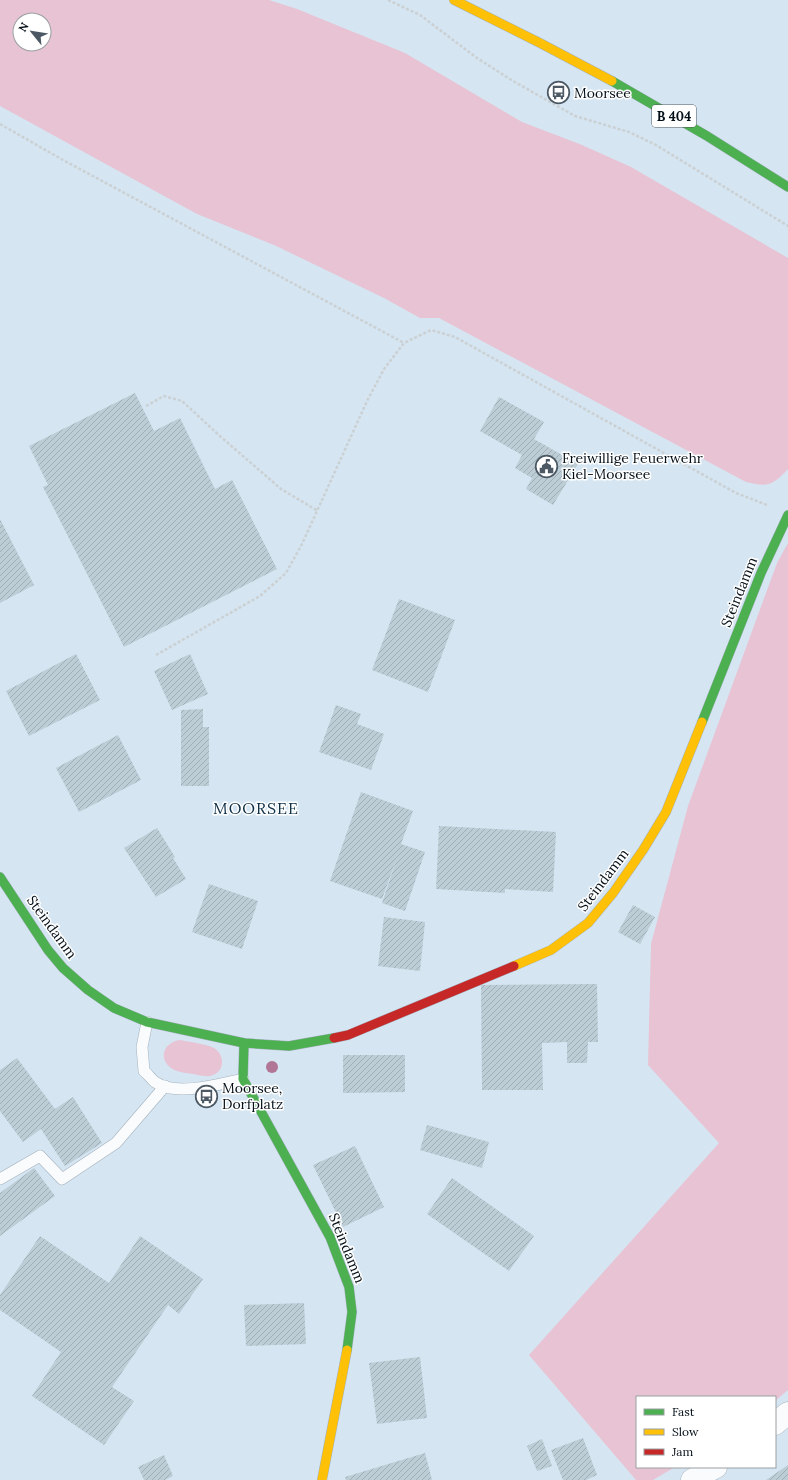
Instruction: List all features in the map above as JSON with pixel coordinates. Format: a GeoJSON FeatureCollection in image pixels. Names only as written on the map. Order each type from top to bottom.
{"type":"FeatureCollection","features":[{"type":"Feature","properties":{"kind":"street","name":"B 404"},"geometry":{"type":"LineString","coordinates":[[454,0],[507,25],[616,83],[730,150],[788,187]]}},
{"type":"Feature","properties":{"kind":"street","name":"Steindamm"},"geometry":{"type":"LineString","coordinates":[[0,877],[48,950],[63,968],[88,990],[114,1008],[146,1022],[244,1043],[289,1046],[348,1035],[550,950],[588,923],[613,893],[639,856],[666,812],[772,547],[788,516]]}},
{"type":"Feature","properties":{"kind":"street"},"geometry":{"type":"LineString","coordinates":[[243,1079],[244,1043]]}},
{"type":"Feature","properties":{"kind":"street","name":"Steindamm"},"geometry":{"type":"LineString","coordinates":[[243,1079],[330,1236],[349,1287],[352,1312],[344,1366],[322,1480]]}},
{"type":"Feature","properties":{"kind":"street"},"geometry":{"type":"LineString","coordinates":[[776,1423],[788,1413]]}},
{"type":"Feature","properties":{"kind":"street"},"geometry":{"type":"LineString","coordinates":[[692,1480],[714,1468]]}},
{"type":"Feature","properties":{"kind":"lane"},"geometry":{"type":"LineString","coordinates":[[146,1022],[142,1047],[144,1070],[156,1082],[165,1086],[189,1090],[243,1079]]}},
{"type":"Feature","properties":{"kind":"lane"},"geometry":{"type":"LineString","coordinates":[[0,1179],[40,1156],[62,1179],[116,1143],[165,1086]]}},
{"type":"Feature","properties":{"kind":"path"},"geometry":{"type":"LineString","coordinates":[[388,0],[420,15],[477,58],[513,81],[575,116],[629,132],[656,145],[788,226]]}},
{"type":"Feature","properties":{"kind":"path"},"geometry":{"type":"LineString","coordinates":[[0,124],[63,160],[404,343]]}},
{"type":"Feature","properties":{"kind":"path"},"geometry":{"type":"LineString","coordinates":[[156,655],[260,596],[286,573],[318,511],[371,393],[384,369],[404,343],[431,330],[456,337],[736,493],[773,508]]}},
{"type":"Feature","properties":{"kind":"path"},"geometry":{"type":"LineString","coordinates":[[146,406],[164,396],[182,400],[280,490],[318,511]]}},
{"type":"Feature","properties":{"kind":"shaded area"},"geometry":{"type":"Polygon","coordinates":[[[0,0],[269,0],[297,9],[405,53],[522,122],[582,145],[631,167],[788,258],[788,469],[778,479],[769,484],[765,485],[746,482],[439,318],[420,318],[384,298],[274,245],[197,214],[0,106],[0,0]]]}},
{"type":"Feature","properties":{"kind":"shaded area"},"geometry":{"type":"Polygon","coordinates":[[[788,543],[788,1390],[776,1400],[776,1396],[636,1396],[636,1468],[673,1468],[653,1480],[636,1480],[529,1355],[719,1143],[648,1065],[651,944],[688,806],[777,563],[788,543]]]}},
{"type":"Feature","properties":{"kind":"shaded area"},"geometry":{"type":"Polygon","coordinates":[[[180,1040],[214,1048],[222,1058],[222,1066],[220,1070],[213,1075],[206,1076],[181,1072],[171,1068],[164,1059],[165,1051],[170,1044],[180,1040]]]}},
{"type":"Feature","properties":{"kind":"building"},"geometry":{"type":"Polygon","coordinates":[[[135,393],[154,431],[180,418],[215,489],[232,480],[277,569],[124,647],[43,487],[48,485],[29,446],[135,393]]]}},
{"type":"Feature","properties":{"kind":"building"},"geometry":{"type":"Polygon","coordinates":[[[499,397],[544,422],[534,439],[578,464],[553,505],[526,489],[532,478],[515,468],[522,455],[480,431],[499,397]]]}},
{"type":"Feature","properties":{"kind":"building"},"geometry":{"type":"Polygon","coordinates":[[[0,519],[34,585],[0,603],[0,519]]]}},
{"type":"Feature","properties":{"kind":"building"},"geometry":{"type":"Polygon","coordinates":[[[399,599],[455,620],[428,692],[372,670],[399,599]]]}},
{"type":"Feature","properties":{"kind":"building"},"geometry":{"type":"Polygon","coordinates":[[[76,654],[100,700],[29,736],[6,691],[76,654]]]}},
{"type":"Feature","properties":{"kind":"building"},"geometry":{"type":"Polygon","coordinates":[[[190,654],[208,694],[172,710],[154,671],[190,654]]]}},
{"type":"Feature","properties":{"kind":"building"},"geometry":{"type":"Polygon","coordinates":[[[336,705],[361,714],[357,724],[384,734],[371,770],[319,752],[336,705]]]}},
{"type":"Feature","properties":{"kind":"building"},"geometry":{"type":"Polygon","coordinates":[[[203,709],[203,727],[209,727],[209,786],[181,786],[181,710],[203,709]]]}},
{"type":"Feature","properties":{"kind":"building"},"geometry":{"type":"Polygon","coordinates":[[[118,735],[141,780],[79,812],[56,768],[118,735]]]}},
{"type":"Feature","properties":{"kind":"building"},"geometry":{"type":"Polygon","coordinates":[[[361,792],[413,811],[401,844],[425,852],[405,911],[382,903],[398,855],[382,899],[330,881],[361,792]]]}},
{"type":"Feature","properties":{"kind":"building"},"geometry":{"type":"Polygon","coordinates":[[[439,826],[556,832],[553,892],[505,889],[505,893],[436,889],[439,826]]]}},
{"type":"Feature","properties":{"kind":"building"},"geometry":{"type":"Polygon","coordinates":[[[157,828],[175,857],[173,858],[186,879],[156,897],[124,848],[157,828]]]}},
{"type":"Feature","properties":{"kind":"building"},"geometry":{"type":"Polygon","coordinates":[[[209,884],[258,901],[242,949],[192,932],[209,884]]]}},
{"type":"Feature","properties":{"kind":"building"},"geometry":{"type":"Polygon","coordinates":[[[633,905],[655,917],[640,944],[618,932],[633,905]]]}},
{"type":"Feature","properties":{"kind":"building"},"geometry":{"type":"Polygon","coordinates":[[[384,917],[425,922],[420,971],[378,966],[384,917]]]}},
{"type":"Feature","properties":{"kind":"building"},"geometry":{"type":"Polygon","coordinates":[[[597,984],[598,1042],[588,1042],[587,1063],[567,1063],[567,1042],[542,1043],[543,1090],[482,1090],[481,985],[597,984]]]}},
{"type":"Feature","properties":{"kind":"building"},"geometry":{"type":"Polygon","coordinates":[[[343,1055],[405,1055],[405,1092],[343,1093],[343,1055]]]}},
{"type":"Feature","properties":{"kind":"building"},"geometry":{"type":"Polygon","coordinates":[[[17,1058],[55,1109],[73,1097],[102,1143],[65,1166],[41,1129],[23,1142],[0,1111],[0,1070],[17,1058]]]}},
{"type":"Feature","properties":{"kind":"building"},"geometry":{"type":"Polygon","coordinates":[[[427,1125],[489,1142],[482,1168],[420,1150],[427,1125]]]}},
{"type":"Feature","properties":{"kind":"building"},"geometry":{"type":"Polygon","coordinates":[[[355,1146],[384,1207],[343,1227],[313,1165],[355,1146]]]}},
{"type":"Feature","properties":{"kind":"building"},"geometry":{"type":"Polygon","coordinates":[[[34,1168],[55,1196],[0,1236],[0,1193],[34,1168]]]}},
{"type":"Feature","properties":{"kind":"building"},"geometry":{"type":"Polygon","coordinates":[[[452,1178],[534,1236],[509,1271],[427,1214],[452,1178]]]}},
{"type":"Feature","properties":{"kind":"building"},"geometry":{"type":"Polygon","coordinates":[[[40,1236],[109,1283],[140,1236],[203,1279],[179,1314],[168,1305],[112,1387],[134,1401],[104,1445],[32,1396],[61,1352],[0,1310],[0,1295],[40,1236]]]}},
{"type":"Feature","properties":{"kind":"building"},"geometry":{"type":"Polygon","coordinates":[[[304,1303],[306,1344],[246,1346],[244,1305],[304,1303]]]}},
{"type":"Feature","properties":{"kind":"building"},"geometry":{"type":"Polygon","coordinates":[[[420,1357],[427,1418],[377,1424],[369,1363],[420,1357]]]}},
{"type":"Feature","properties":{"kind":"building"},"geometry":{"type":"Polygon","coordinates":[[[583,1438],[597,1475],[586,1480],[563,1480],[551,1450],[583,1438]]]}},
{"type":"Feature","properties":{"kind":"building"},"geometry":{"type":"Polygon","coordinates":[[[542,1439],[552,1466],[537,1471],[527,1446],[542,1439]]]}},
{"type":"Feature","properties":{"kind":"building"},"geometry":{"type":"Polygon","coordinates":[[[425,1453],[432,1480],[346,1480],[345,1477],[425,1453]]]}},
{"type":"Feature","properties":{"kind":"building"},"geometry":{"type":"Polygon","coordinates":[[[164,1455],[173,1476],[165,1480],[144,1480],[138,1467],[164,1455]]]}},
{"type":"Feature","properties":{"kind":"building"},"geometry":{"type":"Polygon","coordinates":[[[788,1465],[788,1480],[766,1480],[788,1465]]]}},
{"type":"Feature","properties":{"kind":"traffic: fast"},"geometry":{"type":"LineString","coordinates":[[612,81],[707,136],[788,187]]}},
{"type":"Feature","properties":{"kind":"traffic: fast"},"geometry":{"type":"LineString","coordinates":[[702,722],[761,573],[788,515]]}},
{"type":"Feature","properties":{"kind":"traffic: fast"},"geometry":{"type":"LineString","coordinates":[[0,877],[48,950],[63,968],[88,990],[114,1008],[147,1022],[244,1043],[289,1046],[334,1038]]}},
{"type":"Feature","properties":{"kind":"traffic: fast"},"geometry":{"type":"LineString","coordinates":[[244,1043],[243,1079],[330,1237],[349,1287],[352,1312],[347,1350]]}},
{"type":"Feature","properties":{"kind":"traffic: slow"},"geometry":{"type":"LineString","coordinates":[[454,0],[612,81]]}},
{"type":"Feature","properties":{"kind":"traffic: slow"},"geometry":{"type":"LineString","coordinates":[[514,966],[551,950],[588,923],[613,893],[643,850],[666,812],[702,722]]}},
{"type":"Feature","properties":{"kind":"traffic: slow"},"geometry":{"type":"LineString","coordinates":[[322,1480],[347,1350]]}},
{"type":"Feature","properties":{"kind":"traffic: jam"},"geometry":{"type":"LineString","coordinates":[[334,1038],[348,1035],[514,966]]}},
{"type":"Feature","properties":{"kind":"place","name":"Moorsee"},"geometry":{"type":"Point","coordinates":[558,93]}},
{"type":"Feature","properties":{"kind":"place","name":"Freiwillige Feuerwehr Kiel-Moorsee"},"geometry":{"type":"Point","coordinates":[546,466]}},
{"type":"Feature","properties":{"kind":"place","name":"Moorsee, Dorfplatz"},"geometry":{"type":"Point","coordinates":[206,1096]}},
{"type":"Feature","properties":{"kind":"district","name":"MOORSEE"},"geometry":{"type":"Point","coordinates":[256,808]}}]}
